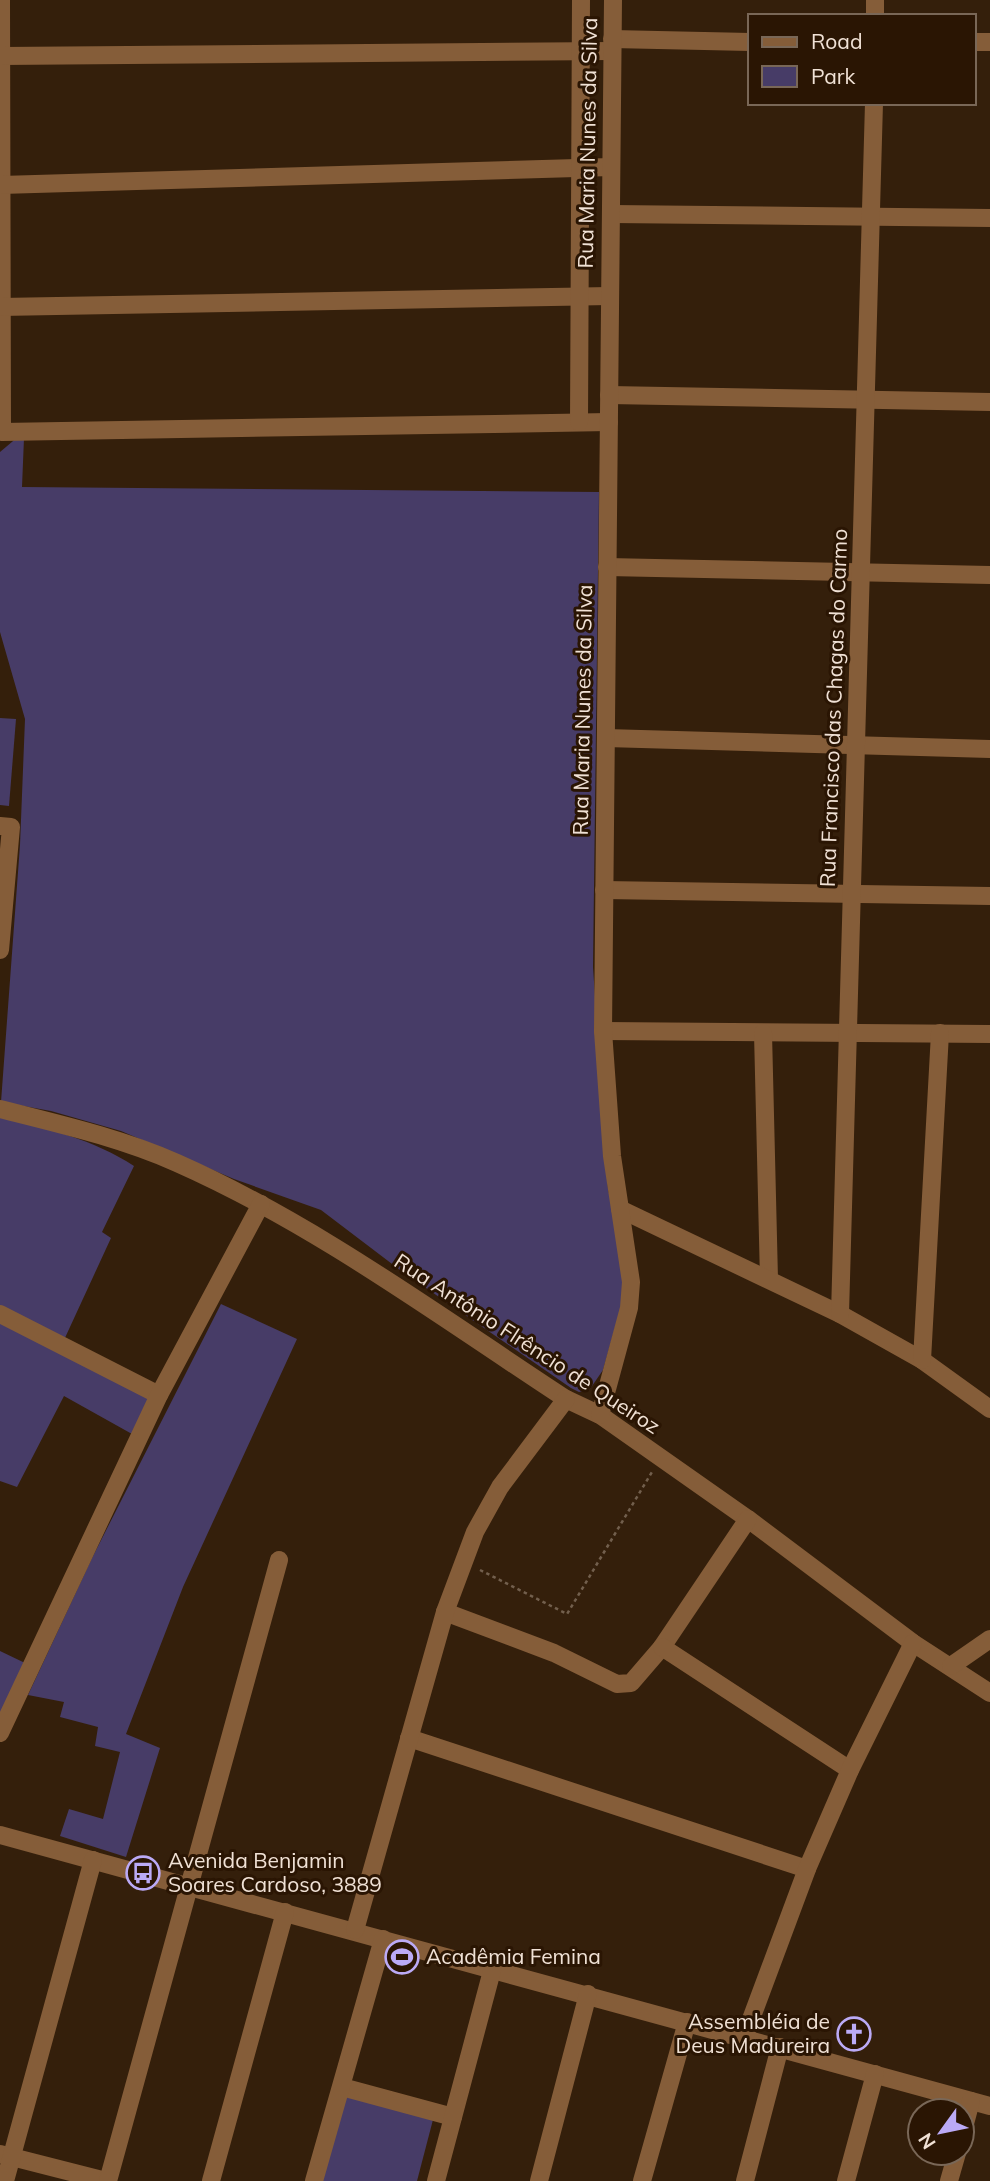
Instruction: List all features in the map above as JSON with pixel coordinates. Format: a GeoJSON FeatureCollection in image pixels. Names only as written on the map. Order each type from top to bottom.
{"type":"FeatureCollection","features":[{"type":"Feature","properties":{"kind":"street"},"geometry":{"type":"LineString","coordinates":[[1,0],[2,432],[609,422]]}},
{"type":"Feature","properties":{"kind":"street"},"geometry":{"type":"LineString","coordinates":[[579,422],[583,51],[581,0]]}},
{"type":"Feature","properties":{"kind":"street","name":"Rua Maria Nunes da Silva"},"geometry":{"type":"LineString","coordinates":[[600,1415],[629,1308],[630,1266],[612,1156],[603,1031],[613,0]]}},
{"type":"Feature","properties":{"kind":"street"},"geometry":{"type":"LineString","coordinates":[[1,55],[583,51],[612,45],[748,42]]}},
{"type":"Feature","properties":{"kind":"street","name":"Rua Francisco das Chagas do Carmo"},"geometry":{"type":"LineString","coordinates":[[840,1314],[874,105]]}},
{"type":"Feature","properties":{"kind":"street"},"geometry":{"type":"LineString","coordinates":[[1,185],[611,167]]}},
{"type":"Feature","properties":{"kind":"street"},"geometry":{"type":"LineString","coordinates":[[611,214],[872,219],[990,218]]}},
{"type":"Feature","properties":{"kind":"street"},"geometry":{"type":"LineString","coordinates":[[0,307],[610,296]]}},
{"type":"Feature","properties":{"kind":"street"},"geometry":{"type":"LineString","coordinates":[[609,395],[990,402]]}},
{"type":"Feature","properties":{"kind":"street"},"geometry":{"type":"LineString","coordinates":[[607,567],[990,575]]}},
{"type":"Feature","properties":{"kind":"street"},"geometry":{"type":"LineString","coordinates":[[606,738],[990,749]]}},
{"type":"Feature","properties":{"kind":"street"},"geometry":{"type":"LineString","coordinates":[[0,826],[11,827],[0,950]]}},
{"type":"Feature","properties":{"kind":"street"},"geometry":{"type":"LineString","coordinates":[[604,890],[990,896]]}},
{"type":"Feature","properties":{"kind":"street"},"geometry":{"type":"LineString","coordinates":[[603,1031],[990,1034]]}},
{"type":"Feature","properties":{"kind":"street"},"geometry":{"type":"LineString","coordinates":[[763,1033],[769,1279]]}},
{"type":"Feature","properties":{"kind":"street"},"geometry":{"type":"LineString","coordinates":[[922,1360],[940,1034]]}},
{"type":"Feature","properties":{"kind":"street","name":"Rua Antônio Flrêncio de Queiroz"},"geometry":{"type":"LineString","coordinates":[[0,1109],[82,1129],[176,1162],[297,1223],[566,1399],[600,1415],[748,1519],[913,1643],[990,1693]]}},
{"type":"Feature","properties":{"kind":"street"},"geometry":{"type":"LineString","coordinates":[[0,1733],[159,1395],[261,1205]]}},
{"type":"Feature","properties":{"kind":"street"},"geometry":{"type":"LineString","coordinates":[[620,1209],[840,1314],[922,1360],[990,1409]]}},
{"type":"Feature","properties":{"kind":"street"},"geometry":{"type":"LineString","coordinates":[[0,1314],[159,1395]]}},
{"type":"Feature","properties":{"kind":"street"},"geometry":{"type":"LineString","coordinates":[[355,1930],[444,1612],[463,1562],[475,1532],[500,1487],[566,1399]]}},
{"type":"Feature","properties":{"kind":"street"},"geometry":{"type":"LineString","coordinates":[[444,1612],[554,1653],[624,1685],[638,1679],[662,1647],[748,1519]]}},
{"type":"Feature","properties":{"kind":"street"},"geometry":{"type":"LineString","coordinates":[[6,2155],[107,2181],[279,1560]]}},
{"type":"Feature","properties":{"kind":"street"},"geometry":{"type":"LineString","coordinates":[[951,1666],[990,1639]]}},
{"type":"Feature","properties":{"kind":"street"},"geometry":{"type":"LineString","coordinates":[[744,2038],[807,1870],[850,1770],[913,1643]]}},
{"type":"Feature","properties":{"kind":"street"},"geometry":{"type":"LineString","coordinates":[[662,1647],[850,1770]]}},
{"type":"Feature","properties":{"kind":"street"},"geometry":{"type":"LineString","coordinates":[[409,1738],[807,1870]]}},
{"type":"Feature","properties":{"kind":"street"},"geometry":{"type":"LineString","coordinates":[[0,1835],[589,1994],[957,2097]]}},
{"type":"Feature","properties":{"kind":"street"},"geometry":{"type":"LineString","coordinates":[[5,2181],[6,2155],[93,1860]]}},
{"type":"Feature","properties":{"kind":"street"},"geometry":{"type":"LineString","coordinates":[[211,2181],[285,1912]]}},
{"type":"Feature","properties":{"kind":"street"},"geometry":{"type":"LineString","coordinates":[[314,2181],[383,1939]]}},
{"type":"Feature","properties":{"kind":"street"},"geometry":{"type":"LineString","coordinates":[[436,2181],[493,1968]]}},
{"type":"Feature","properties":{"kind":"street"},"geometry":{"type":"LineString","coordinates":[[539,2181],[589,1994]]}},
{"type":"Feature","properties":{"kind":"street"},"geometry":{"type":"LineString","coordinates":[[642,2181],[687,2021]]}},
{"type":"Feature","properties":{"kind":"street"},"geometry":{"type":"LineString","coordinates":[[745,2181],[780,2047]]}},
{"type":"Feature","properties":{"kind":"street"},"geometry":{"type":"LineString","coordinates":[[846,2181],[875,2074]]}},
{"type":"Feature","properties":{"kind":"street"},"geometry":{"type":"LineString","coordinates":[[342,2087],[453,2117]]}},
{"type":"Feature","properties":{"kind":"path"},"geometry":{"type":"LineString","coordinates":[[463,1562],[567,1614],[660,1457]]}},
{"type":"Feature","properties":{"kind":"green space"},"geometry":{"type":"Polygon","coordinates":[[[19,436],[24,438],[22,487],[599,492],[593,967],[608,1189],[620,1240],[624,1296],[603,1370],[590,1389],[579,1392],[571,1388],[400,1270],[321,1210],[234,1179],[121,1131],[51,1111],[1,1102],[20,845],[25,719],[0,632],[0,452],[19,436]]]}},
{"type":"Feature","properties":{"kind":"green space"},"geometry":{"type":"Polygon","coordinates":[[[0,718],[16,719],[9,806],[0,805],[0,718]]]}},
{"type":"Feature","properties":{"kind":"green space"},"geometry":{"type":"Polygon","coordinates":[[[0,1115],[86,1142],[134,1166],[102,1232],[111,1238],[64,1340],[0,1307],[0,1115]]]}},
{"type":"Feature","properties":{"kind":"green space"},"geometry":{"type":"Polygon","coordinates":[[[221,1304],[297,1339],[183,1587],[126,1734],[160,1748],[126,1857],[60,1836],[69,1809],[103,1819],[120,1752],[95,1746],[98,1727],[60,1717],[64,1702],[28,1695],[91,1560],[221,1304]]]}},
{"type":"Feature","properties":{"kind":"green space"},"geometry":{"type":"Polygon","coordinates":[[[0,1322],[151,1397],[132,1434],[64,1396],[17,1487],[0,1481],[0,1322]]]}},
{"type":"Feature","properties":{"kind":"green space"},"geometry":{"type":"Polygon","coordinates":[[[0,1651],[25,1663],[0,1718],[0,1651]]]}},
{"type":"Feature","properties":{"kind":"green space"},"geometry":{"type":"Polygon","coordinates":[[[338,2085],[435,2112],[417,2181],[312,2181],[338,2085]]]}},
{"type":"Feature","properties":{"kind":"place","name":"Avenida Benjamin Soares Cardoso, 3889"},"geometry":{"type":"Point","coordinates":[143,1873]}},
{"type":"Feature","properties":{"kind":"place","name":"Acadêmia Femina"},"geometry":{"type":"Point","coordinates":[402,1957]}},
{"type":"Feature","properties":{"kind":"place","name":"Assembléia de Deus Madureira"},"geometry":{"type":"Point","coordinates":[854,2034]}}]}
